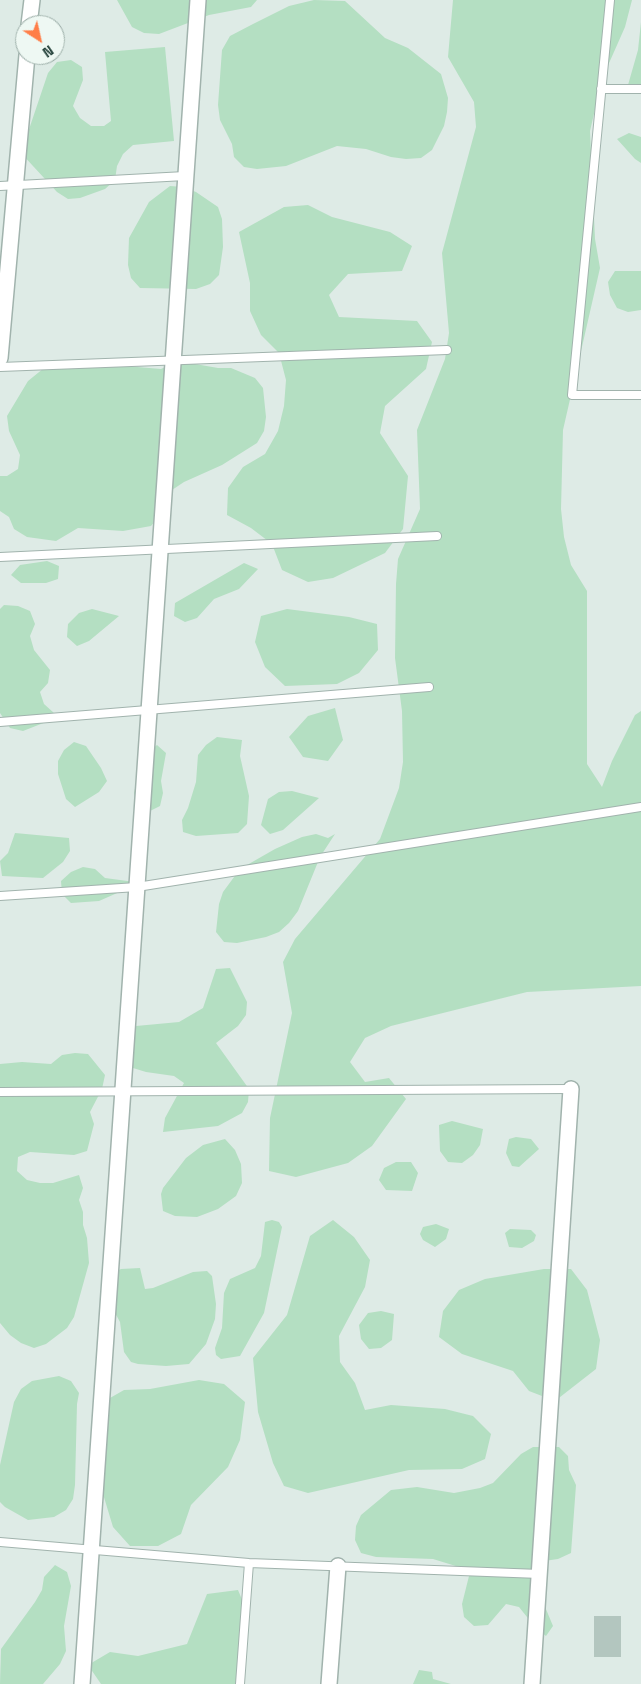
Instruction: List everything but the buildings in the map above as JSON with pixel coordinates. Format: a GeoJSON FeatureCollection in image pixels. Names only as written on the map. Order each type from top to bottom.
{"type":"FeatureCollection","features":[{"type":"Feature","properties":{"kind":"street"},"geometry":{"type":"LineString","coordinates":[[31,15],[32,0]]}},
{"type":"Feature","properties":{"kind":"street"},"geometry":{"type":"LineString","coordinates":[[82,1684],[198,0]]}},
{"type":"Feature","properties":{"kind":"street"},"geometry":{"type":"LineString","coordinates":[[0,358],[26,65]]}},
{"type":"Feature","properties":{"kind":"street"},"geometry":{"type":"LineString","coordinates":[[532,1684],[571,1089]]}},
{"type":"Feature","properties":{"kind":"street"},"geometry":{"type":"LineString","coordinates":[[330,1684],[338,1566]]}},
{"type":"Feature","properties":{"kind":"lane"},"geometry":{"type":"LineString","coordinates":[[610,0],[572,394],[641,395]]}},
{"type":"Feature","properties":{"kind":"lane"},"geometry":{"type":"LineString","coordinates":[[602,89],[641,89]]}},
{"type":"Feature","properties":{"kind":"lane"},"geometry":{"type":"LineString","coordinates":[[0,186],[186,176]]}},
{"type":"Feature","properties":{"kind":"lane"},"geometry":{"type":"LineString","coordinates":[[0,367],[447,350]]}},
{"type":"Feature","properties":{"kind":"lane"},"geometry":{"type":"LineString","coordinates":[[0,557],[437,536]]}},
{"type":"Feature","properties":{"kind":"lane"},"geometry":{"type":"LineString","coordinates":[[0,722],[429,687]]}},
{"type":"Feature","properties":{"kind":"lane"},"geometry":{"type":"LineString","coordinates":[[0,896],[136,887],[641,807]]}},
{"type":"Feature","properties":{"kind":"lane"},"geometry":{"type":"LineString","coordinates":[[0,1092],[571,1089]]}},
{"type":"Feature","properties":{"kind":"lane"},"geometry":{"type":"LineString","coordinates":[[0,1542],[249,1563],[540,1574]]}},
{"type":"Feature","properties":{"kind":"lane"},"geometry":{"type":"LineString","coordinates":[[240,1684],[249,1563]]}},
{"type":"Feature","properties":{"kind":"green space"},"geometry":{"type":"Polygon","coordinates":[[[117,0],[257,0],[251,7],[209,15],[159,34],[144,33],[132,27],[117,0]]]}},
{"type":"Feature","properties":{"kind":"green space"},"geometry":{"type":"Polygon","coordinates":[[[314,0],[345,1],[385,38],[408,48],[441,74],[448,98],[447,112],[444,126],[432,150],[421,158],[406,159],[391,157],[366,149],[337,146],[286,166],[257,169],[244,167],[234,157],[232,144],[220,120],[218,105],[222,50],[230,36],[289,6],[314,0]]]}},
{"type":"Feature","properties":{"kind":"green space"},"geometry":{"type":"Polygon","coordinates":[[[453,0],[632,0],[625,27],[602,79],[590,131],[595,239],[600,268],[563,430],[561,509],[564,537],[571,565],[587,591],[587,764],[602,787],[612,761],[635,715],[641,711],[641,986],[527,992],[391,1026],[365,1038],[350,1062],[365,1082],[389,1078],[406,1099],[372,1146],[348,1163],[296,1177],[269,1171],[270,1118],[292,1013],[283,962],[295,939],[380,839],[399,788],[403,762],[402,711],[395,658],[398,559],[420,509],[417,430],[445,359],[449,333],[442,253],[476,127],[474,102],[448,57],[453,0]]]}},
{"type":"Feature","properties":{"kind":"green space"},"geometry":{"type":"Polygon","coordinates":[[[641,22],[641,85],[628,85],[638,50],[641,22]]]}},
{"type":"Feature","properties":{"kind":"green space"},"geometry":{"type":"Polygon","coordinates":[[[165,47],[174,141],[133,145],[123,154],[117,166],[115,180],[105,189],[80,198],[68,199],[57,192],[21,153],[48,73],[55,65],[65,65],[65,61],[71,60],[82,67],[83,80],[73,106],[80,118],[91,126],[104,126],[111,121],[105,52],[165,47]]]}},
{"type":"Feature","properties":{"kind":"green space"},"geometry":{"type":"Polygon","coordinates":[[[629,133],[641,137],[641,163],[617,139],[629,133]]]}},
{"type":"Feature","properties":{"kind":"green space"},"geometry":{"type":"Polygon","coordinates":[[[170,186],[183,187],[196,192],[218,207],[222,219],[223,247],[219,275],[210,284],[196,289],[140,288],[131,278],[128,265],[129,238],[149,202],[170,186]]]}},
{"type":"Feature","properties":{"kind":"green space"},"geometry":{"type":"Polygon","coordinates":[[[308,205],[332,217],[390,232],[412,246],[402,271],[348,274],[329,295],[339,317],[417,321],[432,342],[426,369],[385,406],[380,433],[408,476],[403,529],[385,553],[333,578],[308,582],[282,570],[272,544],[251,528],[227,515],[228,488],[243,467],[265,454],[278,431],[284,406],[286,380],[279,353],[261,335],[250,311],[250,283],[239,232],[284,207],[308,205]]]}},
{"type":"Feature","properties":{"kind":"green space"},"geometry":{"type":"Polygon","coordinates":[[[615,271],[641,271],[641,310],[628,312],[617,308],[610,295],[608,282],[615,271]]]}},
{"type":"Feature","properties":{"kind":"green space"},"geometry":{"type":"Polygon","coordinates":[[[178,361],[218,368],[231,368],[255,378],[263,388],[266,417],[264,431],[257,443],[222,465],[184,482],[172,490],[165,501],[160,515],[151,526],[123,531],[78,528],[56,541],[27,537],[14,529],[9,517],[0,511],[0,476],[7,476],[18,469],[20,455],[9,431],[7,416],[28,381],[49,364],[90,363],[161,369],[178,361]]]}},
{"type":"Feature","properties":{"kind":"green space"},"geometry":{"type":"Polygon","coordinates":[[[47,561],[59,566],[58,579],[46,583],[21,583],[11,575],[20,565],[47,561]]]}},
{"type":"Feature","properties":{"kind":"green space"},"geometry":{"type":"Polygon","coordinates":[[[244,563],[258,569],[239,589],[214,599],[197,618],[185,622],[174,616],[175,603],[244,563]]]}},
{"type":"Feature","properties":{"kind":"green space"},"geometry":{"type":"Polygon","coordinates":[[[4,605],[18,606],[30,611],[35,624],[30,636],[34,650],[50,670],[48,683],[40,692],[44,704],[54,713],[46,722],[23,731],[10,728],[0,713],[0,609],[4,605]]]}},
{"type":"Feature","properties":{"kind":"green space"},"geometry":{"type":"Polygon","coordinates":[[[92,609],[119,616],[89,641],[77,646],[67,637],[68,624],[79,613],[92,609]]]}},
{"type":"Feature","properties":{"kind":"green space"},"geometry":{"type":"Polygon","coordinates":[[[287,609],[349,617],[377,624],[378,650],[359,673],[337,684],[285,686],[265,667],[255,642],[261,616],[287,609]]]}},
{"type":"Feature","properties":{"kind":"green space"},"geometry":{"type":"Polygon","coordinates":[[[335,708],[343,740],[328,761],[303,757],[289,737],[308,716],[335,708]]]}},
{"type":"Feature","properties":{"kind":"green space"},"geometry":{"type":"Polygon","coordinates":[[[217,737],[242,740],[240,756],[249,796],[247,824],[238,833],[196,836],[183,832],[182,820],[196,782],[198,755],[206,745],[217,737]]]}},
{"type":"Feature","properties":{"kind":"green space"},"geometry":{"type":"Polygon","coordinates":[[[74,742],[86,746],[101,768],[107,781],[99,792],[75,807],[66,799],[58,774],[58,761],[64,750],[74,742]]]}},
{"type":"Feature","properties":{"kind":"green space"},"geometry":{"type":"Polygon","coordinates":[[[157,745],[166,753],[161,781],[163,793],[160,806],[148,812],[137,806],[134,793],[140,765],[147,753],[157,745]]]}},
{"type":"Feature","properties":{"kind":"green space"},"geometry":{"type":"Polygon","coordinates":[[[292,791],[319,798],[283,830],[270,834],[261,825],[268,799],[279,792],[292,791]]]}},
{"type":"Feature","properties":{"kind":"green space"},"geometry":{"type":"Polygon","coordinates":[[[15,833],[69,838],[70,851],[63,862],[43,878],[2,876],[0,861],[8,853],[15,833]]]}},
{"type":"Feature","properties":{"kind":"green space"},"geometry":{"type":"Polygon","coordinates":[[[316,834],[328,838],[335,834],[320,857],[298,911],[289,923],[279,932],[266,937],[237,943],[224,942],[216,932],[219,904],[223,892],[240,869],[275,849],[302,837],[316,834]]]}},
{"type":"Feature","properties":{"kind":"green space"},"geometry":{"type":"Polygon","coordinates":[[[83,867],[95,869],[105,878],[135,882],[124,890],[99,901],[71,903],[62,894],[61,881],[71,872],[83,867]]]}},
{"type":"Feature","properties":{"kind":"green space"},"geometry":{"type":"Polygon","coordinates":[[[230,968],[247,1002],[246,1015],[238,1026],[216,1043],[249,1089],[248,1102],[242,1113],[218,1126],[163,1132],[165,1118],[184,1083],[174,1076],[133,1068],[122,1060],[122,1031],[136,1026],[179,1022],[203,1008],[216,969],[230,968]]]}},
{"type":"Feature","properties":{"kind":"green space"},"geometry":{"type":"Polygon","coordinates":[[[88,1054],[105,1075],[102,1089],[90,1112],[94,1124],[87,1151],[74,1155],[30,1152],[18,1157],[17,1171],[27,1180],[40,1183],[53,1183],[79,1175],[83,1188],[79,1200],[83,1212],[83,1225],[87,1238],[89,1263],[74,1317],[67,1328],[46,1344],[34,1348],[21,1343],[10,1335],[0,1323],[0,1064],[22,1062],[51,1064],[62,1055],[88,1054]]]}},
{"type":"Feature","properties":{"kind":"green space"},"geometry":{"type":"Polygon","coordinates":[[[452,1121],[483,1129],[480,1145],[473,1155],[462,1163],[448,1162],[440,1151],[439,1125],[452,1121]]]}},
{"type":"Feature","properties":{"kind":"green space"},"geometry":{"type":"Polygon","coordinates":[[[516,1137],[531,1139],[539,1149],[519,1167],[512,1166],[506,1153],[509,1139],[516,1137]]]}},
{"type":"Feature","properties":{"kind":"green space"},"geometry":{"type":"Polygon","coordinates":[[[225,1139],[235,1150],[241,1164],[242,1183],[236,1196],[218,1209],[197,1217],[175,1216],[163,1211],[161,1194],[163,1188],[186,1158],[203,1145],[225,1139]]]}},
{"type":"Feature","properties":{"kind":"green space"},"geometry":{"type":"Polygon","coordinates":[[[396,1162],[411,1162],[418,1173],[412,1191],[386,1190],[379,1180],[384,1168],[396,1162]]]}},
{"type":"Feature","properties":{"kind":"green space"},"geometry":{"type":"Polygon","coordinates":[[[272,1220],[279,1222],[282,1227],[264,1313],[240,1356],[221,1359],[216,1355],[215,1348],[222,1328],[224,1293],[230,1279],[255,1268],[261,1256],[265,1222],[272,1220]]]}},
{"type":"Feature","properties":{"kind":"green space"},"geometry":{"type":"Polygon","coordinates":[[[333,1220],[354,1237],[370,1260],[365,1287],[339,1336],[340,1362],[355,1383],[365,1410],[391,1405],[445,1409],[473,1416],[491,1434],[485,1459],[462,1469],[409,1470],[308,1493],[284,1486],[273,1463],[258,1412],[253,1358],[287,1315],[310,1236],[333,1220]]]}},
{"type":"Feature","properties":{"kind":"green space"},"geometry":{"type":"Polygon","coordinates":[[[436,1224],[449,1229],[446,1239],[435,1247],[423,1240],[420,1234],[423,1227],[436,1224]]]}},
{"type":"Feature","properties":{"kind":"green space"},"geometry":{"type":"Polygon","coordinates":[[[510,1229],[531,1230],[536,1235],[534,1241],[522,1248],[509,1247],[505,1233],[510,1229]]]}},
{"type":"Feature","properties":{"kind":"green space"},"geometry":{"type":"Polygon","coordinates":[[[140,1268],[145,1289],[153,1288],[193,1272],[207,1271],[212,1276],[216,1304],[215,1319],[206,1344],[189,1364],[166,1366],[138,1364],[131,1362],[124,1352],[120,1322],[107,1298],[115,1272],[121,1269],[140,1268]]]}},
{"type":"Feature","properties":{"kind":"green space"},"geometry":{"type":"Polygon","coordinates":[[[544,1269],[571,1269],[587,1290],[600,1340],[596,1369],[555,1401],[529,1391],[513,1371],[462,1354],[439,1337],[443,1311],[459,1290],[485,1279],[544,1269]]]}},
{"type":"Feature","properties":{"kind":"green space"},"geometry":{"type":"Polygon","coordinates":[[[381,1311],[394,1314],[392,1340],[381,1348],[369,1349],[361,1339],[359,1325],[368,1313],[381,1311]]]}},
{"type":"Feature","properties":{"kind":"green space"},"geometry":{"type":"Polygon","coordinates":[[[59,1376],[71,1381],[79,1393],[73,1499],[66,1510],[54,1517],[28,1520],[5,1507],[0,1502],[0,1465],[14,1402],[21,1389],[32,1381],[59,1376]]]}},
{"type":"Feature","properties":{"kind":"green space"},"geometry":{"type":"Polygon","coordinates":[[[199,1380],[224,1384],[245,1402],[240,1440],[228,1467],[191,1505],[181,1534],[158,1546],[130,1546],[113,1527],[90,1451],[92,1425],[103,1402],[124,1390],[150,1389],[199,1380]]]}},
{"type":"Feature","properties":{"kind":"green space"},"geometry":{"type":"Polygon","coordinates":[[[533,1447],[559,1447],[568,1456],[569,1470],[576,1485],[571,1553],[558,1559],[544,1561],[543,1602],[553,1626],[546,1636],[535,1627],[519,1607],[506,1604],[488,1625],[474,1626],[464,1617],[462,1604],[469,1576],[459,1567],[433,1559],[376,1557],[361,1553],[355,1540],[356,1526],[361,1515],[391,1490],[417,1487],[454,1493],[480,1488],[493,1483],[521,1454],[533,1447]]]}},
{"type":"Feature","properties":{"kind":"green space"},"geometry":{"type":"Polygon","coordinates":[[[55,1565],[67,1572],[71,1586],[64,1626],[66,1651],[60,1664],[43,1684],[0,1684],[1,1649],[35,1602],[42,1590],[44,1577],[55,1565]]]}},
{"type":"Feature","properties":{"kind":"green space"},"geometry":{"type":"Polygon","coordinates":[[[238,1590],[248,1614],[237,1684],[101,1684],[88,1665],[110,1652],[138,1656],[187,1644],[207,1594],[238,1590]]]}},
{"type":"Feature","properties":{"kind":"green space"},"geometry":{"type":"Polygon","coordinates":[[[419,1670],[432,1672],[433,1679],[451,1684],[413,1684],[419,1670]]]}}]}
